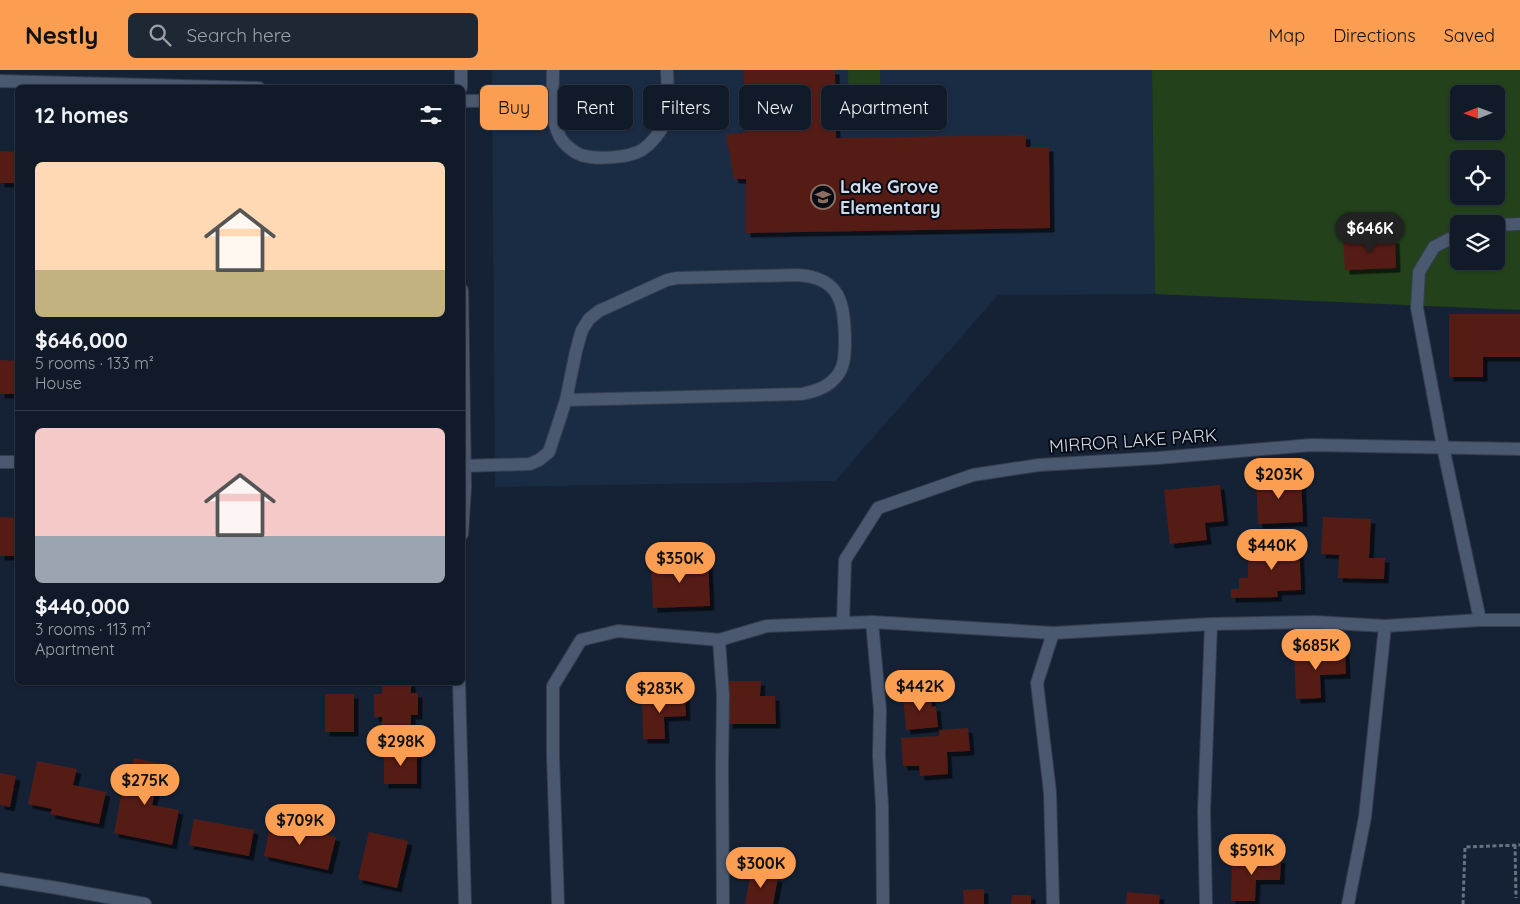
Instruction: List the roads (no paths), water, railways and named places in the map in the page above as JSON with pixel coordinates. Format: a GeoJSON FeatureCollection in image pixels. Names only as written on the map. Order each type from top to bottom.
{"type":"FeatureCollection","features":[{"type":"Feature","properties":{"kind":"street"},"geometry":{"type":"LineString","coordinates":[[461,70],[461,85]]}},
{"type":"Feature","properties":{"kind":"street"},"geometry":{"type":"LineString","coordinates":[[553,70],[554,123],[559,136],[569,147],[581,155],[596,157],[612,157],[642,150],[659,133],[668,109],[667,70]]}},
{"type":"Feature","properties":{"kind":"street"},"geometry":{"type":"LineString","coordinates":[[0,81],[148,85]]}},
{"type":"Feature","properties":{"kind":"street"},"geometry":{"type":"LineString","coordinates":[[465,101],[554,100]]}},
{"type":"Feature","properties":{"kind":"street"},"geometry":{"type":"LineString","coordinates":[[1505,225],[1520,224]]}},
{"type":"Feature","properties":{"kind":"street"},"geometry":{"type":"LineString","coordinates":[[1450,239],[1434,247],[1419,272],[1418,308],[1443,447],[1480,620]]}},
{"type":"Feature","properties":{"kind":"street"},"geometry":{"type":"LineString","coordinates":[[465,466],[530,464],[539,460],[548,452],[566,400],[582,330],[589,319],[599,311],[667,280],[677,278],[811,276],[822,280],[833,289],[841,301],[844,316],[845,351],[843,365],[837,377],[818,391],[802,394],[566,400]]}},
{"type":"Feature","properties":{"kind":"street","name":"MIRROR LAKE PARK"},"geometry":{"type":"LineString","coordinates":[[843,623],[846,560],[878,508],[974,475],[1039,465],[1158,458],[1311,445],[1520,449]]}},
{"type":"Feature","properties":{"kind":"street"},"geometry":{"type":"LineString","coordinates":[[0,462],[15,462]]}},
{"type":"Feature","properties":{"kind":"street"},"geometry":{"type":"LineString","coordinates":[[558,904],[553,756],[553,686],[581,640],[618,631],[719,640],[767,626],[872,622],[1053,634],[1211,624],[1314,622],[1386,626],[1480,620],[1520,620]]}},
{"type":"Feature","properties":{"kind":"street"},"geometry":{"type":"LineString","coordinates":[[872,622],[880,710],[879,756],[882,805],[883,904]]}},
{"type":"Feature","properties":{"kind":"street"},"geometry":{"type":"LineString","coordinates":[[1206,904],[1204,812],[1211,624]]}},
{"type":"Feature","properties":{"kind":"street"},"geometry":{"type":"LineString","coordinates":[[1348,904],[1365,818],[1386,626]]}},
{"type":"Feature","properties":{"kind":"street"},"geometry":{"type":"LineString","coordinates":[[1053,634],[1036,683],[1050,792],[1053,904]]}},
{"type":"Feature","properties":{"kind":"street"},"geometry":{"type":"LineString","coordinates":[[719,640],[723,696],[723,904]]}},
{"type":"Feature","properties":{"kind":"street"},"geometry":{"type":"LineString","coordinates":[[459,685],[465,904]]}},
{"type":"Feature","properties":{"kind":"street"},"geometry":{"type":"LineString","coordinates":[[0,879],[145,904]]}},
{"type":"Feature","properties":{"kind":"place","name":"Lake Grove Elementary"},"geometry":{"type":"Point","coordinates":[823,197]}}]}
